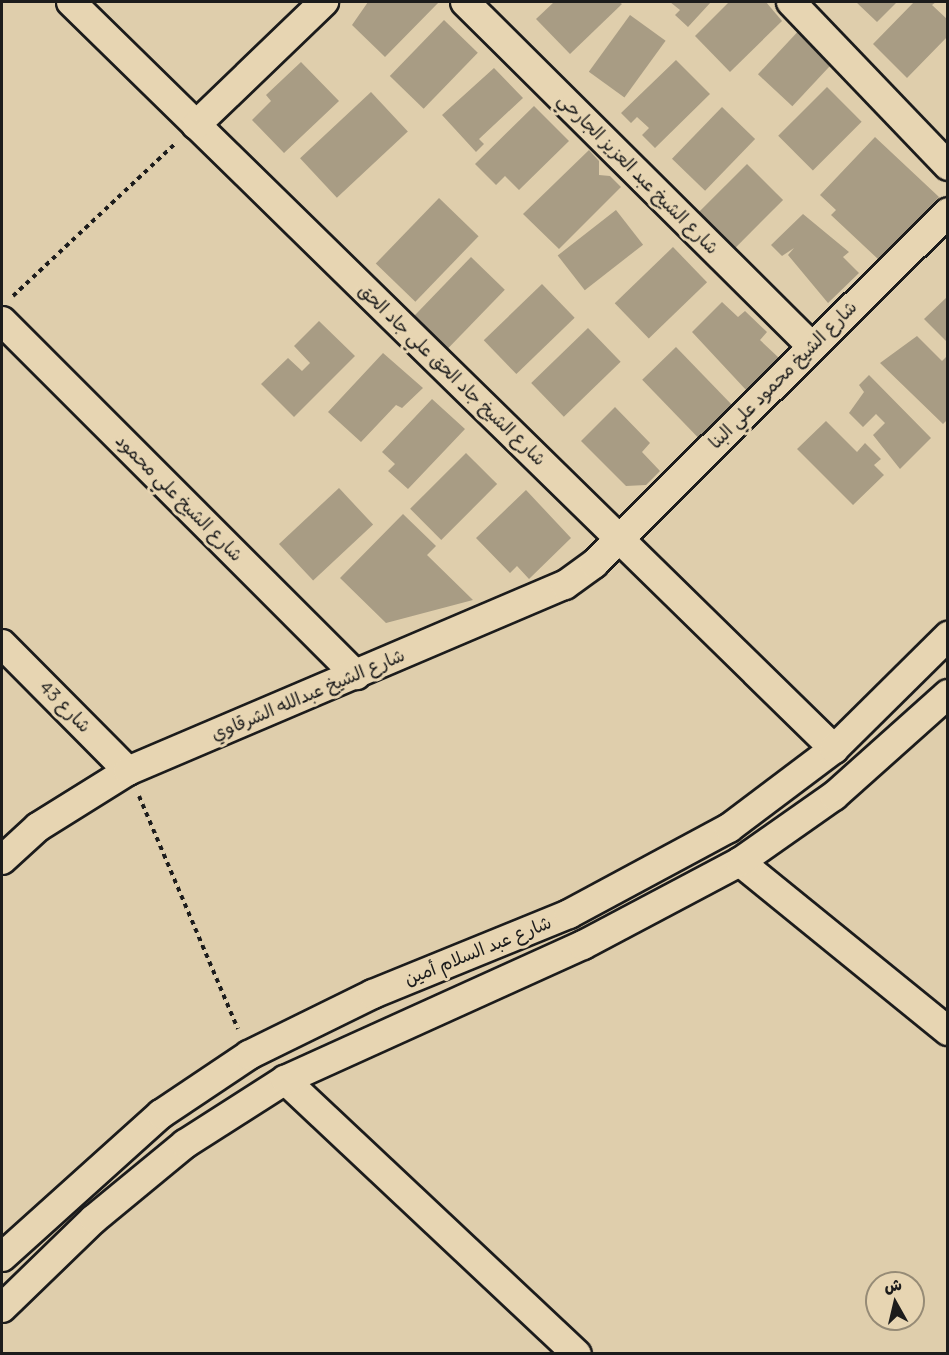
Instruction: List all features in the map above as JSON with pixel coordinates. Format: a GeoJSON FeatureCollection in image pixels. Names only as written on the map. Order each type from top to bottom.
{"type":"FeatureCollection","features":[{"type":"Feature","properties":{"kind":"street","name":"شارع الشيخ جاد الحق علي جاد الحق"},"geometry":{"type":"LineString","coordinates":[[71,2],[834,749]]}},
{"type":"Feature","properties":{"kind":"street"},"geometry":{"type":"LineString","coordinates":[[196,125],[324,2]]}},
{"type":"Feature","properties":{"kind":"street","name":"شارع الشيخ عبد العزيز الجارحي"},"geometry":{"type":"LineString","coordinates":[[465,2],[812,347]]}},
{"type":"Feature","properties":{"kind":"street"},"geometry":{"type":"LineString","coordinates":[[791,2],[948,166]]}},
{"type":"Feature","properties":{"kind":"street","name":"شارع الشيخ محمود علي البنا"},"geometry":{"type":"LineString","coordinates":[[619,539],[948,212]]}},
{"type":"Feature","properties":{"kind":"street","name":"شارع الشيخ علي محمود"},"geometry":{"type":"LineString","coordinates":[[6,310],[356,675]]}},
{"type":"Feature","properties":{"kind":"street","name":"شارع الشيخ عبدالله الشرقاوي"},"geometry":{"type":"LineString","coordinates":[[2,860],[73,803],[128,771],[566,585],[619,539]]}},
{"type":"Feature","properties":{"kind":"street","name":"شارع عبد السلام أمين"},"geometry":{"type":"LineString","coordinates":[[2,1257],[160,1114],[249,1055],[373,994],[622,888],[729,828],[834,749],[948,636]]}},
{"type":"Feature","properties":{"kind":"street","name":"شارع 43"},"geometry":{"type":"LineString","coordinates":[[2,644],[128,771]]}},
{"type":"Feature","properties":{"kind":"street","name":"شارع عبد السلام أمين"},"geometry":{"type":"LineString","coordinates":[[2,1308],[94,1219],[185,1144],[285,1080],[583,945],[740,862],[834,795],[948,694]]}},
{"type":"Feature","properties":{"kind":"street"},"geometry":{"type":"LineString","coordinates":[[740,862],[948,1030]]}},
{"type":"Feature","properties":{"kind":"street"},"geometry":{"type":"LineString","coordinates":[[285,1080],[577,1353]]}},
{"type":"Feature","properties":{"kind":"path"},"geometry":{"type":"LineString","coordinates":[[6,310],[196,125]]}},
{"type":"Feature","properties":{"kind":"path"},"geometry":{"type":"LineString","coordinates":[[128,771],[249,1055]]}},
{"type":"Feature","properties":{"kind":"building"},"geometry":{"type":"Polygon","coordinates":[[[368,2],[439,2],[385,57],[352,25],[368,2]]]}},
{"type":"Feature","properties":{"kind":"building"},"geometry":{"type":"Polygon","coordinates":[[[554,2],[619,2],[622,4],[570,54],[536,19],[554,2]]]}},
{"type":"Feature","properties":{"kind":"building"},"geometry":{"type":"Polygon","coordinates":[[[670,2],[711,2],[688,27],[675,15],[680,10],[670,2]]]}},
{"type":"Feature","properties":{"kind":"building"},"geometry":{"type":"Polygon","coordinates":[[[729,2],[766,2],[782,21],[730,72],[695,36],[729,2]]]}},
{"type":"Feature","properties":{"kind":"building"},"geometry":{"type":"Polygon","coordinates":[[[856,2],[897,2],[877,22],[856,2]]]}},
{"type":"Feature","properties":{"kind":"building"},"geometry":{"type":"Polygon","coordinates":[[[914,2],[936,2],[932,5],[948,20],[948,36],[907,78],[873,44],[914,2]]]}},
{"type":"Feature","properties":{"kind":"building"},"geometry":{"type":"Polygon","coordinates":[[[630,15],[666,41],[624,97],[589,72],[630,15]]]}},
{"type":"Feature","properties":{"kind":"building"},"geometry":{"type":"Polygon","coordinates":[[[444,20],[478,53],[424,109],[390,76],[444,20]]]}},
{"type":"Feature","properties":{"kind":"building"},"geometry":{"type":"Polygon","coordinates":[[[803,26],[837,58],[792,106],[758,74],[803,26]]]}},
{"type":"Feature","properties":{"kind":"building"},"geometry":{"type":"Polygon","coordinates":[[[676,60],[710,94],[655,148],[642,135],[649,128],[637,117],[631,123],[621,113],[676,60]]]}},
{"type":"Feature","properties":{"kind":"building"},"geometry":{"type":"Polygon","coordinates":[[[301,62],[339,101],[284,153],[252,120],[271,101],[266,95],[301,62]]]}},
{"type":"Feature","properties":{"kind":"building"},"geometry":{"type":"Polygon","coordinates":[[[494,68],[523,98],[479,139],[484,144],[476,152],[442,115],[494,68]]]}},
{"type":"Feature","properties":{"kind":"building"},"geometry":{"type":"Polygon","coordinates":[[[827,87],[862,122],[813,170],[778,136],[827,87]]]}},
{"type":"Feature","properties":{"kind":"building"},"geometry":{"type":"Polygon","coordinates":[[[371,92],[408,131],[337,198],[300,158],[371,92]]]}},
{"type":"Feature","properties":{"kind":"building"},"geometry":{"type":"Polygon","coordinates":[[[534,106],[569,141],[519,190],[505,176],[496,185],[475,164],[534,106]]]}},
{"type":"Feature","properties":{"kind":"building"},"geometry":{"type":"Polygon","coordinates":[[[722,107],[755,139],[705,191],[672,159],[722,107]]]}},
{"type":"Feature","properties":{"kind":"building"},"geometry":{"type":"Polygon","coordinates":[[[875,137],[939,197],[879,260],[831,215],[836,210],[820,195],[875,137]]]}},
{"type":"Feature","properties":{"kind":"building"},"geometry":{"type":"Polygon","coordinates":[[[589,150],[599,161],[599,175],[610,176],[621,187],[559,249],[523,214],[589,150]]]}},
{"type":"Feature","properties":{"kind":"building"},"geometry":{"type":"Polygon","coordinates":[[[747,164],[783,200],[731,252],[695,216],[747,164]]]}},
{"type":"Feature","properties":{"kind":"building"},"geometry":{"type":"Polygon","coordinates":[[[439,198],[479,236],[415,302],[376,263],[439,198]]]}},
{"type":"Feature","properties":{"kind":"building"},"geometry":{"type":"Polygon","coordinates":[[[616,210],[643,245],[585,290],[558,256],[616,210]]]}},
{"type":"Feature","properties":{"kind":"building"},"geometry":{"type":"Polygon","coordinates":[[[803,214],[849,252],[843,257],[859,273],[828,303],[788,255],[794,248],[782,256],[771,245],[803,214]]]}},
{"type":"Feature","properties":{"kind":"building"},"geometry":{"type":"Polygon","coordinates":[[[673,247],[707,282],[649,339],[615,303],[673,247]]]}},
{"type":"Feature","properties":{"kind":"building"},"geometry":{"type":"Polygon","coordinates":[[[471,257],[505,290],[446,351],[412,318],[471,257]]]}},
{"type":"Feature","properties":{"kind":"building"},"geometry":{"type":"Polygon","coordinates":[[[542,284],[575,318],[516,374],[484,340],[542,284]]]}},
{"type":"Feature","properties":{"kind":"building"},"geometry":{"type":"Polygon","coordinates":[[[948,296],[948,343],[924,319],[948,296]]]}},
{"type":"Feature","properties":{"kind":"building"},"geometry":{"type":"Polygon","coordinates":[[[722,302],[738,317],[745,311],[767,332],[760,340],[779,358],[747,391],[692,332],[722,302]]]}},
{"type":"Feature","properties":{"kind":"building"},"geometry":{"type":"Polygon","coordinates":[[[319,321],[355,356],[294,417],[261,384],[288,358],[302,371],[310,363],[294,346],[319,321]]]}},
{"type":"Feature","properties":{"kind":"building"},"geometry":{"type":"Polygon","coordinates":[[[588,328],[621,362],[564,417],[531,383],[588,328]]]}},
{"type":"Feature","properties":{"kind":"building"},"geometry":{"type":"Polygon","coordinates":[[[917,336],[942,361],[948,355],[948,419],[943,424],[880,363],[917,336]]]}},
{"type":"Feature","properties":{"kind":"building"},"geometry":{"type":"Polygon","coordinates":[[[676,347],[732,405],[698,438],[642,380],[676,347]]]}},
{"type":"Feature","properties":{"kind":"building"},"geometry":{"type":"Polygon","coordinates":[[[383,353],[423,388],[402,408],[396,405],[361,442],[328,412],[383,353]]]}},
{"type":"Feature","properties":{"kind":"building"},"geometry":{"type":"Polygon","coordinates":[[[869,375],[931,438],[900,469],[873,435],[885,423],[876,414],[863,427],[849,413],[864,392],[859,385],[869,375]]]}},
{"type":"Feature","properties":{"kind":"building"},"geometry":{"type":"Polygon","coordinates":[[[432,399],[465,429],[408,489],[388,471],[395,464],[382,452],[432,399]]]}},
{"type":"Feature","properties":{"kind":"building"},"geometry":{"type":"Polygon","coordinates":[[[615,407],[650,443],[642,452],[660,471],[646,485],[626,486],[581,441],[615,407]]]}},
{"type":"Feature","properties":{"kind":"building"},"geometry":{"type":"Polygon","coordinates":[[[826,421],[857,452],[865,443],[881,459],[874,465],[884,475],[853,505],[797,449],[826,421]]]}},
{"type":"Feature","properties":{"kind":"building"},"geometry":{"type":"Polygon","coordinates":[[[466,453],[497,484],[441,540],[410,509],[466,453]]]}},
{"type":"Feature","properties":{"kind":"building"},"geometry":{"type":"Polygon","coordinates":[[[339,488],[373,525],[313,580],[279,544],[339,488]]]}},
{"type":"Feature","properties":{"kind":"building"},"geometry":{"type":"Polygon","coordinates":[[[526,490],[571,538],[529,579],[517,566],[510,573],[476,538],[526,490]]]}},
{"type":"Feature","properties":{"kind":"building"},"geometry":{"type":"Polygon","coordinates":[[[403,514],[436,546],[427,555],[473,600],[386,623],[340,578],[403,514]]]}}]}
